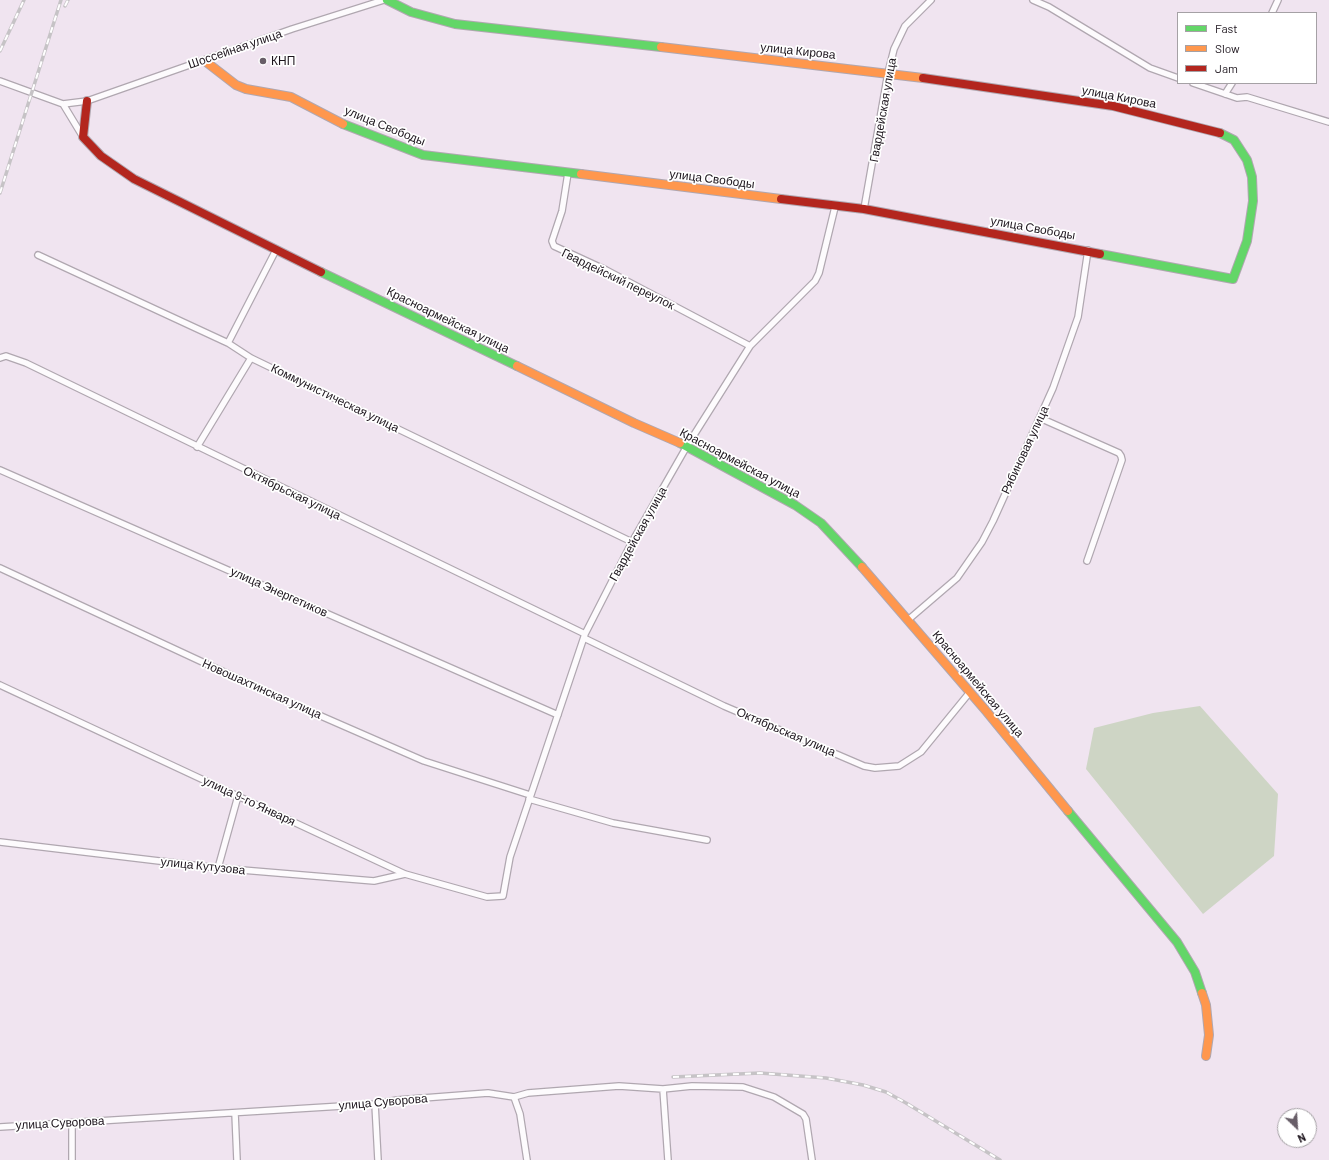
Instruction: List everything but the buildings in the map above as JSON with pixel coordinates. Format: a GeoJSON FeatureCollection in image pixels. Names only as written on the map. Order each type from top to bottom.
{"type":"FeatureCollection","features":[{"type":"Feature","properties":{"kind":"street","name":"Шоссейная улица"},"geometry":{"type":"LineString","coordinates":[[63,104],[86,101],[154,76],[206,61],[292,29],[384,0]]}},
{"type":"Feature","properties":{"kind":"street","name":"улица Кирова"},"geometry":{"type":"LineString","coordinates":[[387,0],[411,12],[455,24],[888,73],[1113,106],[1224,134],[1234,140],[1247,160],[1252,176],[1253,201],[1247,241],[1233,279]]}},
{"type":"Feature","properties":{"kind":"street","name":"Гвардейская улица"},"geometry":{"type":"LineString","coordinates":[[864,209],[888,73],[894,49],[905,26],[932,0]]}},
{"type":"Feature","properties":{"kind":"street"},"geometry":{"type":"LineString","coordinates":[[1033,0],[1050,7],[1150,68],[1177,78]]}},
{"type":"Feature","properties":{"kind":"street"},"geometry":{"type":"LineString","coordinates":[[1272,12],[1278,0]]}},
{"type":"Feature","properties":{"kind":"street","name":"улица Свободы"},"geometry":{"type":"LineString","coordinates":[[206,61],[236,85],[246,89],[291,97],[351,128],[423,155],[864,209],[1088,250],[1233,279]]}},
{"type":"Feature","properties":{"kind":"street"},"geometry":{"type":"LineString","coordinates":[[0,81],[63,104],[83,137]]}},
{"type":"Feature","properties":{"kind":"street"},"geometry":{"type":"LineString","coordinates":[[1196,84],[1237,98],[1247,97],[1329,122]]}},
{"type":"Feature","properties":{"kind":"street"},"geometry":{"type":"LineString","coordinates":[[1225,94],[1231,84]]}},
{"type":"Feature","properties":{"kind":"street"},"geometry":{"type":"LineString","coordinates":[[83,137],[86,101]]}},
{"type":"Feature","properties":{"kind":"street","name":"Красноармейская улица"},"geometry":{"type":"LineString","coordinates":[[83,137],[100,156],[134,178],[276,250],[634,423],[687,446],[795,506],[821,523],[843,545],[970,692],[1160,921],[1186,955],[1195,972],[1206,1005],[1209,1035],[1206,1056]]}},
{"type":"Feature","properties":{"kind":"street","name":"Гвардейский переулок"},"geometry":{"type":"LineString","coordinates":[[568,173],[562,211],[552,241],[554,246],[606,270],[750,346]]}},
{"type":"Feature","properties":{"kind":"street","name":"Гвардейская улица"},"geometry":{"type":"LineString","coordinates":[[503,896],[510,857],[584,636],[632,542],[687,446],[750,346],[815,280],[823,263],[835,206]]}},
{"type":"Feature","properties":{"kind":"street"},"geometry":{"type":"LineString","coordinates":[[228,343],[276,250]]}},
{"type":"Feature","properties":{"kind":"street","name":"Рябиновая улица"},"geometry":{"type":"LineString","coordinates":[[908,620],[957,578],[970,562],[993,521],[1054,388],[1078,317],[1088,250]]}},
{"type":"Feature","properties":{"kind":"street","name":"Коммунистическая улица"},"geometry":{"type":"LineString","coordinates":[[38,255],[228,343],[251,358],[632,542]]}},
{"type":"Feature","properties":{"kind":"street","name":"Октябрьская улица"},"geometry":{"type":"LineString","coordinates":[[0,358],[6,356],[26,363],[724,706],[864,766],[876,768],[899,766],[920,752],[970,692]]}},
{"type":"Feature","properties":{"kind":"street"},"geometry":{"type":"LineString","coordinates":[[197,447],[251,358]]}},
{"type":"Feature","properties":{"kind":"street"},"geometry":{"type":"LineString","coordinates":[[1040,418],[1119,453],[1121,456],[1122,460],[1087,561]]}},
{"type":"Feature","properties":{"kind":"street","name":"улица Энергетиков"},"geometry":{"type":"LineString","coordinates":[[0,470],[558,715]]}},
{"type":"Feature","properties":{"kind":"street","name":"Новошахтинская улица"},"geometry":{"type":"LineString","coordinates":[[0,568],[275,695],[424,761],[613,823],[707,840]]}},
{"type":"Feature","properties":{"kind":"street","name":"улица 9-го Января"},"geometry":{"type":"LineString","coordinates":[[0,685],[405,874],[487,897],[503,896]]}},
{"type":"Feature","properties":{"kind":"street"},"geometry":{"type":"LineString","coordinates":[[218,868],[238,796]]}},
{"type":"Feature","properties":{"kind":"street","name":"улица Кутузова"},"geometry":{"type":"LineString","coordinates":[[0,842],[218,868],[374,881],[405,874]]}},
{"type":"Feature","properties":{"kind":"street","name":"улица Суворова"},"geometry":{"type":"LineString","coordinates":[[0,1127],[375,1104],[397,1100],[488,1093],[514,1096],[528,1093],[619,1086],[663,1089],[692,1086],[743,1087],[783,1101],[803,1114],[806,1119],[812,1160]]}},
{"type":"Feature","properties":{"kind":"street"},"geometry":{"type":"LineString","coordinates":[[663,1089],[668,1160]]}},
{"type":"Feature","properties":{"kind":"street"},"geometry":{"type":"LineString","coordinates":[[514,1096],[520,1114],[527,1160]]}},
{"type":"Feature","properties":{"kind":"street"},"geometry":{"type":"LineString","coordinates":[[375,1104],[378,1160]]}},
{"type":"Feature","properties":{"kind":"street"},"geometry":{"type":"LineString","coordinates":[[235,1113],[237,1160]]}},
{"type":"Feature","properties":{"kind":"street"},"geometry":{"type":"LineString","coordinates":[[72,1123],[72,1160]]}},
{"type":"Feature","properties":{"kind":"green space"},"geometry":{"type":"Polygon","coordinates":[[[1200,706],[1278,794],[1274,856],[1203,914],[1086,769],[1094,728],[1153,713],[1200,706]]]}},
{"type":"Feature","properties":{"kind":"railway"},"geometry":{"type":"LineString","coordinates":[[0,51],[24,0]]}},
{"type":"Feature","properties":{"kind":"railway"},"geometry":{"type":"LineString","coordinates":[[0,193],[61,0]]}},
{"type":"Feature","properties":{"kind":"railway"},"geometry":{"type":"LineString","coordinates":[[65,6],[68,0]]}},
{"type":"Feature","properties":{"kind":"railway"},"geometry":{"type":"LineString","coordinates":[[673,1077],[760,1073],[826,1078],[863,1085],[886,1092],[1000,1160]]}},
{"type":"Feature","properties":{"kind":"traffic: fast"},"geometry":{"type":"LineString","coordinates":[[387,0],[411,12],[455,24],[661,47]]}},
{"type":"Feature","properties":{"kind":"traffic: fast"},"geometry":{"type":"LineString","coordinates":[[343,124],[423,155],[581,174]]}},
{"type":"Feature","properties":{"kind":"traffic: fast"},"geometry":{"type":"LineString","coordinates":[[1100,254],[1233,279],[1247,241],[1253,201],[1252,177],[1247,160],[1234,140],[1220,133]]}},
{"type":"Feature","properties":{"kind":"traffic: fast"},"geometry":{"type":"LineString","coordinates":[[321,272],[517,366]]}},
{"type":"Feature","properties":{"kind":"traffic: fast"},"geometry":{"type":"LineString","coordinates":[[680,443],[795,505],[821,523],[862,567]]}},
{"type":"Feature","properties":{"kind":"traffic: fast"},"geometry":{"type":"LineString","coordinates":[[1068,811],[1177,942],[1195,972],[1202,993]]}},
{"type":"Feature","properties":{"kind":"traffic: slow"},"geometry":{"type":"LineString","coordinates":[[661,47],[923,78]]}},
{"type":"Feature","properties":{"kind":"traffic: slow"},"geometry":{"type":"LineString","coordinates":[[205,61],[236,85],[246,89],[291,97],[343,124]]}},
{"type":"Feature","properties":{"kind":"traffic: slow"},"geometry":{"type":"LineString","coordinates":[[581,174],[781,199]]}},
{"type":"Feature","properties":{"kind":"traffic: slow"},"geometry":{"type":"LineString","coordinates":[[517,366],[634,423],[680,443]]}},
{"type":"Feature","properties":{"kind":"traffic: slow"},"geometry":{"type":"LineString","coordinates":[[862,567],[987,712],[1068,811]]}},
{"type":"Feature","properties":{"kind":"traffic: slow"},"geometry":{"type":"LineString","coordinates":[[1202,993],[1206,1005],[1209,1035],[1206,1056]]}},
{"type":"Feature","properties":{"kind":"traffic: jam"},"geometry":{"type":"LineString","coordinates":[[923,78],[1113,106],[1220,133]]}},
{"type":"Feature","properties":{"kind":"traffic: jam"},"geometry":{"type":"LineString","coordinates":[[87,101],[83,137],[101,156],[134,179],[321,272]]}},
{"type":"Feature","properties":{"kind":"traffic: jam"},"geometry":{"type":"LineString","coordinates":[[781,199],[864,209],[1100,254]]}},
{"type":"Feature","properties":{"kind":"place","name":"КНП"},"geometry":{"type":"Point","coordinates":[263,61]}}]}
